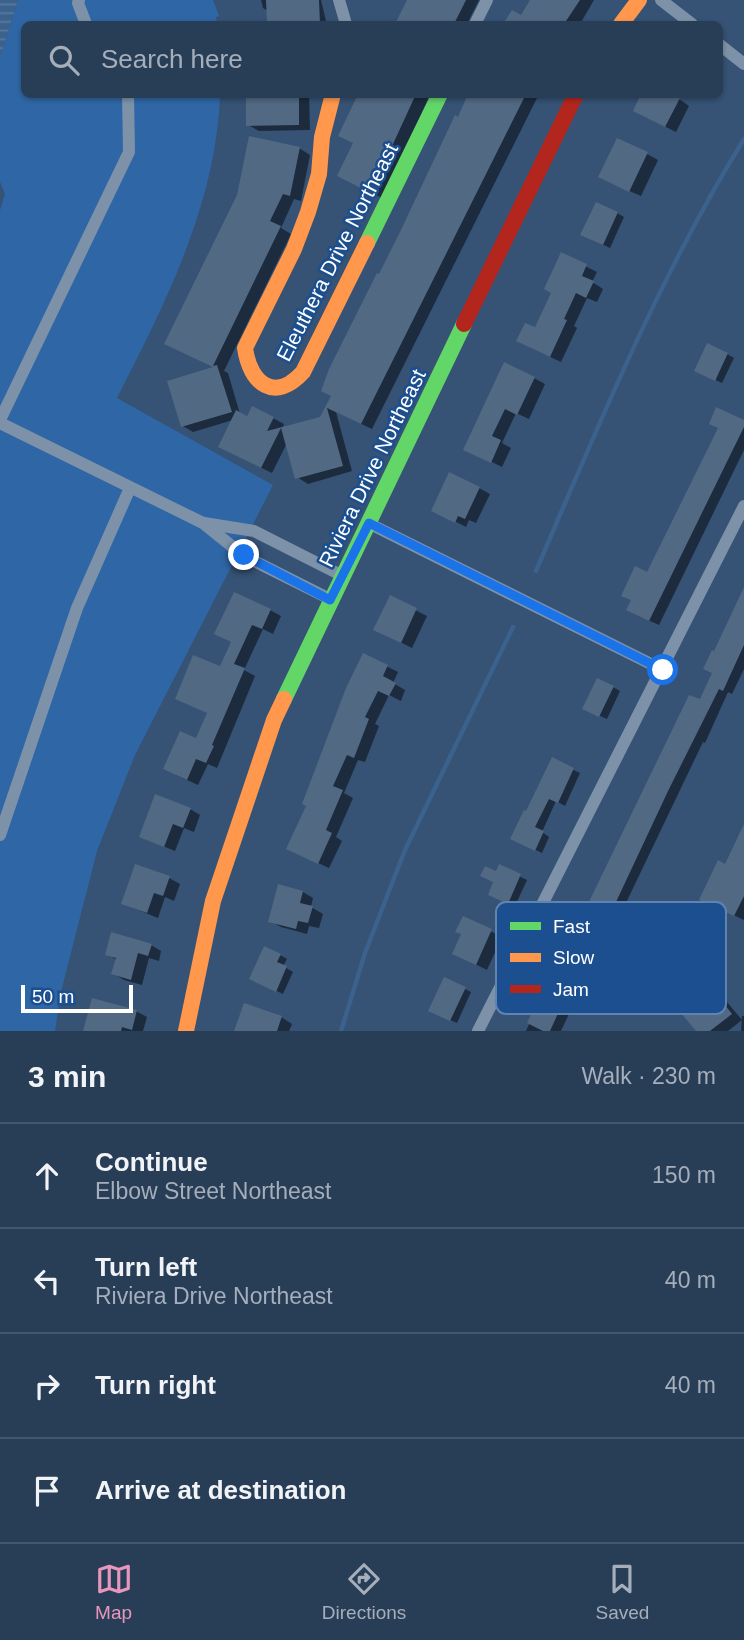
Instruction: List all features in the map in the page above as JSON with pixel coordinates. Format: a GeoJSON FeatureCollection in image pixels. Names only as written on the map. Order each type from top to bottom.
{"type":"FeatureCollection","features":[{"type":"Feature","properties":{"kind":"street"},"geometry":{"type":"LineString","coordinates":[[79,0],[85,21]]}},
{"type":"Feature","properties":{"kind":"street"},"geometry":{"type":"LineString","coordinates":[[339,0],[345,21]]}},
{"type":"Feature","properties":{"kind":"street"},"geometry":{"type":"LineString","coordinates":[[476,21],[487,0]]}},
{"type":"Feature","properties":{"kind":"street"},"geometry":{"type":"LineString","coordinates":[[623,21],[639,0]]}},
{"type":"Feature","properties":{"kind":"street"},"geometry":{"type":"LineString","coordinates":[[661,0],[688,21]]}},
{"type":"Feature","properties":{"kind":"street"},"geometry":{"type":"LineString","coordinates":[[723,49],[744,64]]}},
{"type":"Feature","properties":{"kind":"street"},"geometry":{"type":"LineString","coordinates":[[128,98],[128,152],[0,422],[203,523],[244,555],[330,600]]}},
{"type":"Feature","properties":{"kind":"street","name":"Eleuthera Drive Northeast"},"geometry":{"type":"LineString","coordinates":[[332,98],[322,137],[319,174],[308,212],[294,249],[245,348],[246,363],[251,373],[262,383],[278,387],[291,384],[303,372],[438,98]]}},
{"type":"Feature","properties":{"kind":"street","name":"Riviera Drive Northeast"},"geometry":{"type":"LineString","coordinates":[[186,1031],[213,901],[274,720],[574,98]]}},
{"type":"Feature","properties":{"kind":"street"},"geometry":{"type":"LineString","coordinates":[[0,835],[77,608],[130,488]]}},
{"type":"Feature","properties":{"kind":"street"},"geometry":{"type":"LineString","coordinates":[[544,902],[744,506]]}},
{"type":"Feature","properties":{"kind":"street"},"geometry":{"type":"LineString","coordinates":[[203,523],[254,531],[343,576]]}},
{"type":"Feature","properties":{"kind":"street"},"geometry":{"type":"LineString","coordinates":[[369,523],[663,670]]}},
{"type":"Feature","properties":{"kind":"street"},"geometry":{"type":"LineString","coordinates":[[478,1031],[496,996]]}},
{"type":"Feature","properties":{"kind":"shaded area"},"geometry":{"type":"Polygon","coordinates":[[[0,0],[18,0],[0,58],[0,0]]]}},
{"type":"Feature","properties":{"kind":"shaded area"},"geometry":{"type":"Polygon","coordinates":[[[18,0],[213,0],[219,16],[216,17],[217,21],[21,21],[21,98],[220,98],[209,175],[199,213],[170,289],[117,398],[273,485],[135,755],[97,851],[61,992],[55,1031],[0,1031],[0,210],[5,194],[0,182],[0,58],[18,0]]]}},
{"type":"Feature","properties":{"kind":"building"},"geometry":{"type":"Polygon","coordinates":[[[266,0],[319,0],[320,21],[267,21],[266,0]]]}},
{"type":"Feature","properties":{"kind":"building"},"geometry":{"type":"Polygon","coordinates":[[[407,0],[466,0],[456,21],[396,21],[407,0]]]}},
{"type":"Feature","properties":{"kind":"building"},"geometry":{"type":"Polygon","coordinates":[[[530,0],[580,0],[566,21],[505,21],[512,10],[521,15],[530,0]]]}},
{"type":"Feature","properties":{"kind":"building"},"geometry":{"type":"Polygon","coordinates":[[[246,98],[299,98],[299,125],[246,126],[246,98]]]}},
{"type":"Feature","properties":{"kind":"building"},"geometry":{"type":"Polygon","coordinates":[[[356,98],[414,98],[373,194],[337,176],[353,143],[338,136],[356,98]]]}},
{"type":"Feature","properties":{"kind":"building"},"geometry":{"type":"Polygon","coordinates":[[[466,98],[524,98],[361,424],[327,408],[343,466],[295,479],[281,428],[261,468],[218,447],[236,410],[247,416],[252,406],[274,417],[267,431],[320,417],[331,396],[321,391],[329,369],[400,232],[455,115],[458,117],[466,98]]]}},
{"type":"Feature","properties":{"kind":"building"},"geometry":{"type":"Polygon","coordinates":[[[639,98],[680,98],[665,127],[633,111],[639,98]]]}},
{"type":"Feature","properties":{"kind":"building"},"geometry":{"type":"Polygon","coordinates":[[[249,136],[300,147],[290,196],[283,194],[270,221],[281,226],[213,366],[217,365],[232,412],[181,427],[167,381],[213,367],[164,344],[237,195],[249,136]]]}},
{"type":"Feature","properties":{"kind":"building"},"geometry":{"type":"Polygon","coordinates":[[[617,138],[648,152],[629,192],[598,177],[617,138]]]}},
{"type":"Feature","properties":{"kind":"building"},"geometry":{"type":"Polygon","coordinates":[[[596,202],[618,212],[603,245],[580,235],[596,202]]]}},
{"type":"Feature","properties":{"kind":"building"},"geometry":{"type":"Polygon","coordinates":[[[561,252],[587,264],[582,276],[594,281],[586,298],[576,293],[550,357],[516,341],[525,323],[535,327],[551,293],[544,289],[561,252]]]}},
{"type":"Feature","properties":{"kind":"building"},"geometry":{"type":"Polygon","coordinates":[[[707,343],[728,353],[715,381],[694,371],[707,343]]]}},
{"type":"Feature","properties":{"kind":"building"},"geometry":{"type":"Polygon","coordinates":[[[504,362],[535,377],[517,415],[505,409],[492,436],[501,440],[491,463],[463,450],[504,362]]]}},
{"type":"Feature","properties":{"kind":"building"},"geometry":{"type":"Polygon","coordinates":[[[716,407],[744,420],[744,427],[649,621],[626,610],[631,600],[621,596],[635,566],[647,572],[718,428],[709,424],[716,407]]]}},
{"type":"Feature","properties":{"kind":"building"},"geometry":{"type":"Polygon","coordinates":[[[449,472],[480,487],[465,519],[458,516],[455,523],[431,511],[449,472]]]}},
{"type":"Feature","properties":{"kind":"building"},"geometry":{"type":"Polygon","coordinates":[[[744,587],[744,645],[723,691],[719,689],[616,902],[589,902],[689,695],[700,699],[712,673],[703,669],[712,650],[714,651],[744,587]]]}},
{"type":"Feature","properties":{"kind":"building"},"geometry":{"type":"Polygon","coordinates":[[[234,592],[271,609],[262,629],[252,625],[234,664],[245,668],[212,745],[214,746],[206,763],[196,759],[187,780],[163,769],[180,731],[196,738],[207,713],[175,699],[193,655],[220,666],[231,642],[214,634],[234,592]]]}},
{"type":"Feature","properties":{"kind":"building"},"geometry":{"type":"Polygon","coordinates":[[[390,595],[417,608],[401,643],[373,630],[390,595]]]}},
{"type":"Feature","properties":{"kind":"building"},"geometry":{"type":"Polygon","coordinates":[[[363,653],[388,665],[383,676],[396,683],[389,696],[378,691],[365,717],[369,719],[354,758],[347,755],[333,786],[343,790],[326,830],[332,833],[318,864],[286,849],[306,806],[302,804],[346,688],[363,653]]]}},
{"type":"Feature","properties":{"kind":"building"},"geometry":{"type":"Polygon","coordinates":[[[597,678],[614,686],[599,717],[582,709],[597,678]]]}},
{"type":"Feature","properties":{"kind":"building"},"geometry":{"type":"Polygon","coordinates":[[[552,757],[574,768],[558,803],[549,799],[535,827],[544,831],[535,851],[510,839],[552,757]]]}},
{"type":"Feature","properties":{"kind":"building"},"geometry":{"type":"Polygon","coordinates":[[[155,794],[191,808],[183,828],[173,824],[164,847],[139,837],[155,794]]]}},
{"type":"Feature","properties":{"kind":"building"},"geometry":{"type":"Polygon","coordinates":[[[744,824],[744,896],[734,916],[726,912],[726,902],[699,900],[718,860],[725,864],[744,824]]]}},
{"type":"Feature","properties":{"kind":"building"},"geometry":{"type":"Polygon","coordinates":[[[135,864],[170,876],[163,896],[154,893],[147,913],[121,904],[135,864]]]}},
{"type":"Feature","properties":{"kind":"building"},"geometry":{"type":"Polygon","coordinates":[[[499,864],[521,874],[509,902],[488,895],[493,882],[480,876],[485,866],[496,871],[499,864]]]}},
{"type":"Feature","properties":{"kind":"building"},"geometry":{"type":"Polygon","coordinates":[[[278,884],[303,891],[300,903],[313,906],[308,923],[298,921],[296,929],[268,922],[278,884]]]}},
{"type":"Feature","properties":{"kind":"building"},"geometry":{"type":"Polygon","coordinates":[[[463,916],[492,929],[476,965],[452,954],[461,934],[455,932],[463,916]]]}},
{"type":"Feature","properties":{"kind":"building"},"geometry":{"type":"Polygon","coordinates":[[[111,932],[152,944],[148,956],[138,953],[131,980],[111,974],[116,958],[105,955],[111,932]]]}},
{"type":"Feature","properties":{"kind":"building"},"geometry":{"type":"Polygon","coordinates":[[[264,946],[281,954],[277,962],[287,966],[276,992],[249,979],[264,946]]]}},
{"type":"Feature","properties":{"kind":"building"},"geometry":{"type":"Polygon","coordinates":[[[444,977],[466,987],[450,1021],[428,1011],[444,977]]]}},
{"type":"Feature","properties":{"kind":"building"},"geometry":{"type":"Polygon","coordinates":[[[92,998],[137,1010],[132,1030],[122,1027],[121,1031],[83,1031],[92,998]]]}},
{"type":"Feature","properties":{"kind":"building"},"geometry":{"type":"Polygon","coordinates":[[[244,1003],[282,1016],[277,1031],[234,1031],[244,1003]]]}},
{"type":"Feature","properties":{"kind":"building"},"geometry":{"type":"Polygon","coordinates":[[[726,1006],[732,1014],[710,1031],[696,1031],[682,1014],[726,1014],[726,1006]]]}},
{"type":"Feature","properties":{"kind":"building"},"geometry":{"type":"Polygon","coordinates":[[[531,1014],[558,1014],[550,1031],[543,1031],[527,1023],[531,1014]]]}},
{"type":"Feature","properties":{"kind":"waterway"},"geometry":{"type":"LineString","coordinates":[[536,571],[632,351],[685,243],[744,139]]}},
{"type":"Feature","properties":{"kind":"waterway"},"geometry":{"type":"LineString","coordinates":[[341,1031],[365,953],[405,850],[513,627]]}},
{"type":"Feature","properties":{"kind":"traffic: fast"},"geometry":{"type":"LineString","coordinates":[[367,243],[438,98]]}},
{"type":"Feature","properties":{"kind":"traffic: fast"},"geometry":{"type":"LineString","coordinates":[[284,699],[464,324]]}},
{"type":"Feature","properties":{"kind":"traffic: slow"},"geometry":{"type":"LineString","coordinates":[[623,21],[639,0]]}},
{"type":"Feature","properties":{"kind":"traffic: slow"},"geometry":{"type":"LineString","coordinates":[[332,98],[322,137],[319,174],[308,212],[294,249],[245,348],[252,371],[258,380],[274,388],[293,381],[303,372],[367,243]]}},
{"type":"Feature","properties":{"kind":"traffic: slow"},"geometry":{"type":"LineString","coordinates":[[186,1031],[213,901],[274,720],[284,699]]}},
{"type":"Feature","properties":{"kind":"traffic: jam"},"geometry":{"type":"LineString","coordinates":[[464,324],[574,98]]}},
{"type":"Feature","properties":{"kind":"route"},"geometry":{"type":"LineString","coordinates":[[244,555],[330,600],[369,523],[663,670]]}}]}
